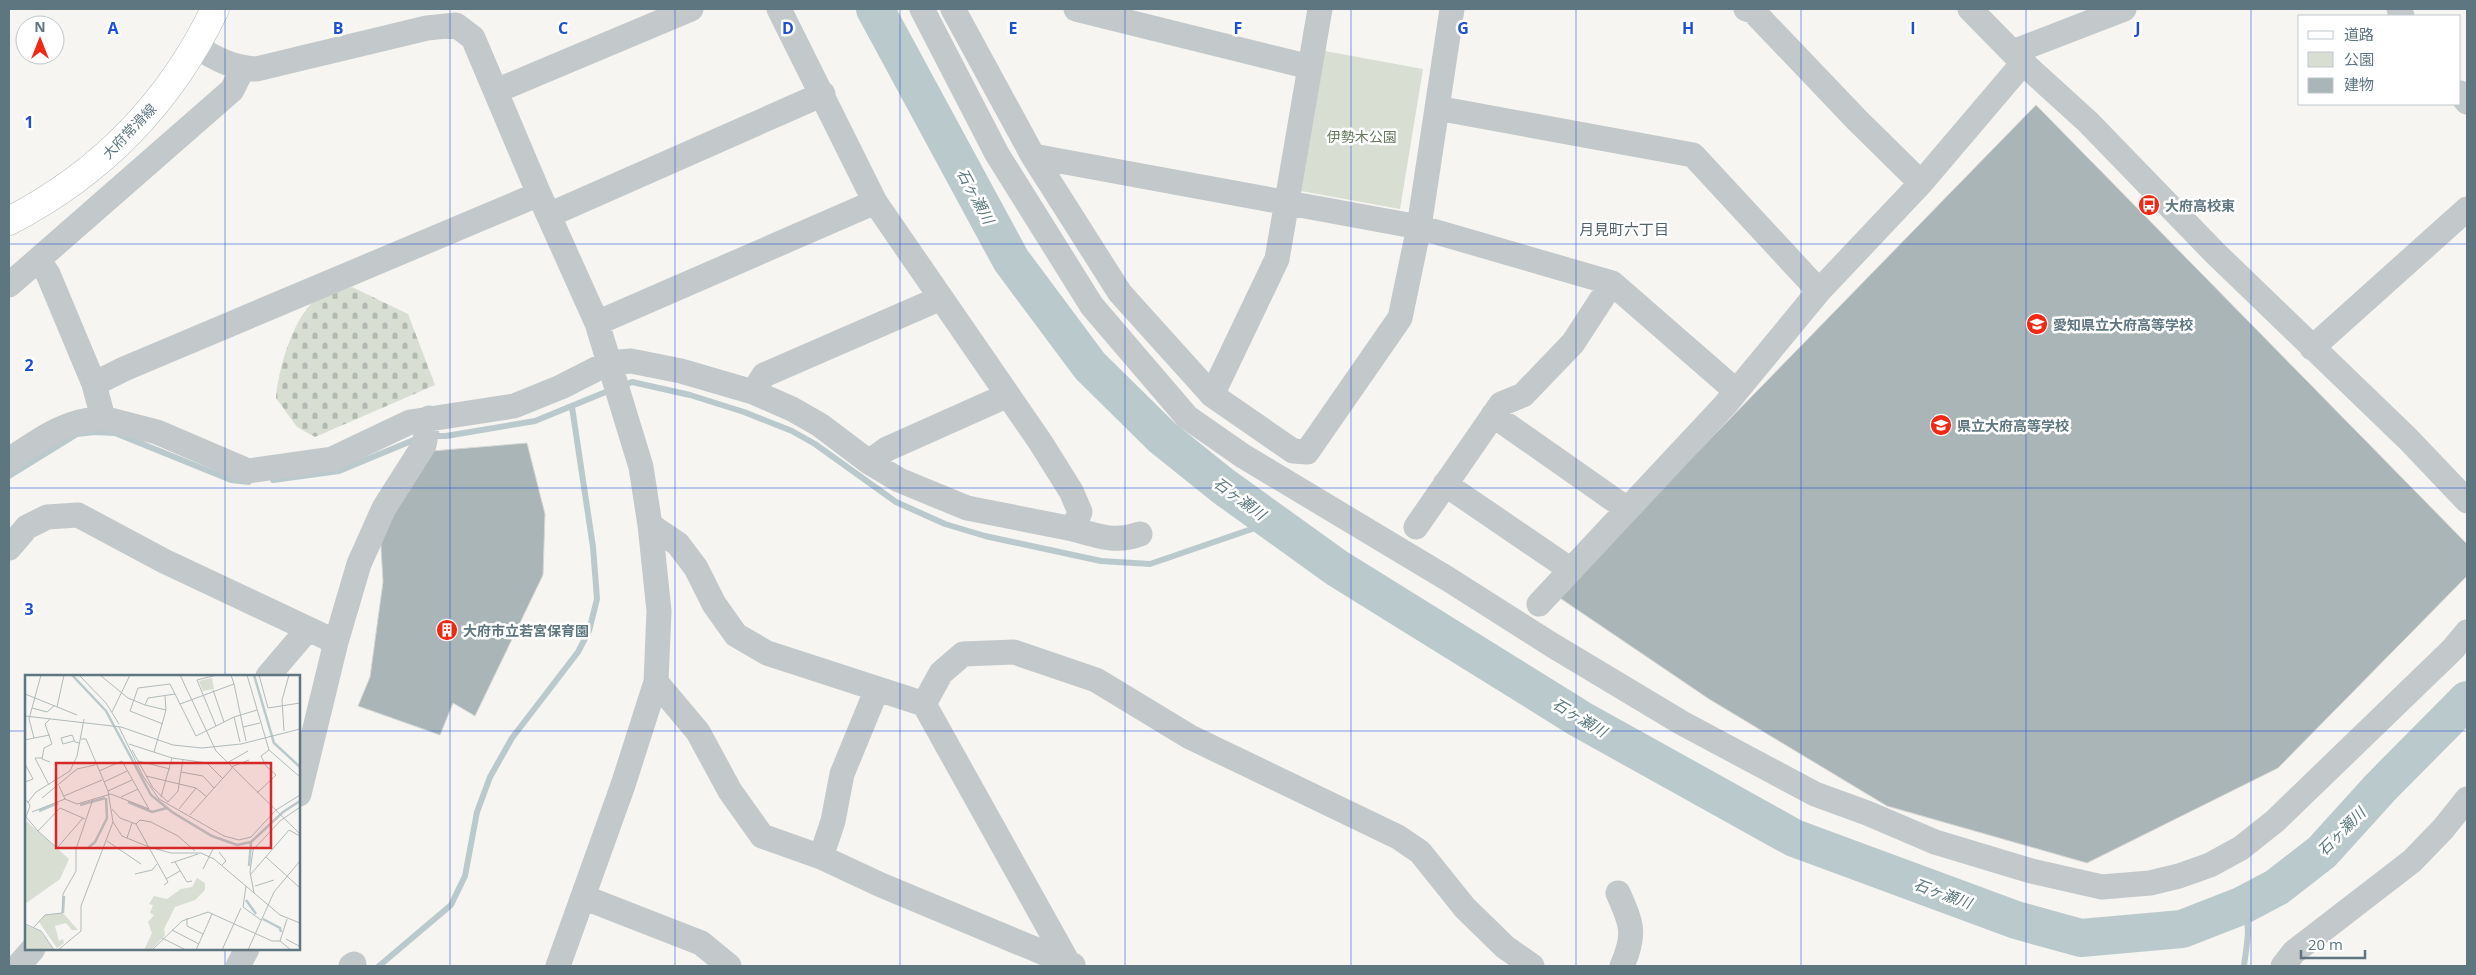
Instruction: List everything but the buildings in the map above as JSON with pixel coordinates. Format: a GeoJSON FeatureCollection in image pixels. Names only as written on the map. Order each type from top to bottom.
{"type":"FeatureCollection","features":[{"type":"Feature","properties":{"kind":"main road","name":"大府常滑線"},"geometry":{"type":"LineString","coordinates":[[9,221],[37,206],[105,157],[162,96],[197,47],[216,9]]}},
{"type":"Feature","properties":{"kind":"street"},"geometry":{"type":"LineString","coordinates":[[496,91],[691,9]]}},
{"type":"Feature","properties":{"kind":"street"},"geometry":{"type":"LineString","coordinates":[[779,9],[823,94],[875,202],[1008,395],[1071,491],[1080,512],[1073,530]]}},
{"type":"Feature","properties":{"kind":"street"},"geometry":{"type":"LineString","coordinates":[[922,9],[997,154],[1092,306],[1186,417],[1243,456],[1448,578],[1552,645],[1682,723],[1815,794],[1867,813],[1935,842],[2031,871],[2102,887],[2150,883],[2179,876],[2210,865],[2241,848],[2275,821],[2453,649],[2467,632]]}},
{"type":"Feature","properties":{"kind":"street"},"geometry":{"type":"LineString","coordinates":[[953,9],[1033,156],[1120,293],[1212,395],[1293,451],[1307,452],[1400,318],[1419,227],[1452,9]]}},
{"type":"Feature","properties":{"kind":"street"},"geometry":{"type":"LineString","coordinates":[[1076,9],[1310,67]]}},
{"type":"Feature","properties":{"kind":"street"},"geometry":{"type":"LineString","coordinates":[[1212,395],[1277,259],[1320,9]]}},
{"type":"Feature","properties":{"kind":"street"},"geometry":{"type":"LineString","coordinates":[[1746,9],[1753,11],[1857,120],[1921,183]]}},
{"type":"Feature","properties":{"kind":"street"},"geometry":{"type":"LineString","coordinates":[[1970,9],[2088,122],[2312,348],[2408,439],[2467,501]]}},
{"type":"Feature","properties":{"kind":"street"},"geometry":{"type":"LineString","coordinates":[[1539,604],[1736,391],[1819,291],[1921,183],[2018,57],[2124,9]]}},
{"type":"Feature","properties":{"kind":"street"},"geometry":{"type":"LineString","coordinates":[[197,47],[217,60],[243,68],[256,69],[427,28],[458,17],[473,38],[597,323],[641,468],[650,525],[659,611],[656,682],[558,966]]}},
{"type":"Feature","properties":{"kind":"street"},"geometry":{"type":"LineString","coordinates":[[9,285],[39,261],[232,90],[243,68]]}},
{"type":"Feature","properties":{"kind":"street"},"geometry":{"type":"LineString","coordinates":[[94,384],[124,369],[823,94]]}},
{"type":"Feature","properties":{"kind":"street"},"geometry":{"type":"LineString","coordinates":[[1437,108],[1693,154],[1819,291]]}},
{"type":"Feature","properties":{"kind":"street"},"geometry":{"type":"LineString","coordinates":[[1033,156],[1419,227],[1612,283],[1736,391]]}},
{"type":"Feature","properties":{"kind":"street"},"geometry":{"type":"LineString","coordinates":[[597,323],[875,202]]}},
{"type":"Feature","properties":{"kind":"street"},"geometry":{"type":"LineString","coordinates":[[2312,348],[2467,209]]}},
{"type":"Feature","properties":{"kind":"street"},"geometry":{"type":"LineString","coordinates":[[39,261],[48,274],[94,384],[103,418]]}},
{"type":"Feature","properties":{"kind":"street"},"geometry":{"type":"LineString","coordinates":[[1416,527],[1501,404],[1523,395],[1573,343],[1612,283]]}},
{"type":"Feature","properties":{"kind":"street"},"geometry":{"type":"LineString","coordinates":[[753,392],[764,375],[941,298]]}},
{"type":"Feature","properties":{"kind":"street"},"geometry":{"type":"LineString","coordinates":[[9,460],[60,428],[76,422],[103,418],[157,432],[248,471],[332,459],[410,422],[514,406],[631,361],[681,371],[753,392],[792,409],[820,425],[869,462],[899,480],[966,508],[1109,539],[1126,539],[1140,534]]}},
{"type":"Feature","properties":{"kind":"street"},"geometry":{"type":"LineString","coordinates":[[869,462],[887,448],[1008,395]]}},
{"type":"Feature","properties":{"kind":"street"},"geometry":{"type":"LineString","coordinates":[[1493,415],[1627,510]]}},
{"type":"Feature","properties":{"kind":"street"},"geometry":{"type":"LineString","coordinates":[[300,790],[336,642],[359,564],[374,527],[424,445],[429,418]]}},
{"type":"Feature","properties":{"kind":"street"},"geometry":{"type":"LineString","coordinates":[[1445,484],[1571,570]]}},
{"type":"Feature","properties":{"kind":"street"},"geometry":{"type":"LineString","coordinates":[[9,548],[27,527],[47,517],[78,516],[164,561],[336,642]]}},
{"type":"Feature","properties":{"kind":"street"},"geometry":{"type":"LineString","coordinates":[[650,525],[678,544],[696,568],[714,604],[736,635],[767,653],[924,704],[1072,966]]}},
{"type":"Feature","properties":{"kind":"street"},"geometry":{"type":"LineString","coordinates":[[269,675],[308,629]]}},
{"type":"Feature","properties":{"kind":"street"},"geometry":{"type":"LineString","coordinates":[[924,704],[941,673],[963,654],[1014,652],[1096,680],[1190,736],[1398,837],[1420,852],[1465,908],[1505,948],[1532,966]]}},
{"type":"Feature","properties":{"kind":"street"},"geometry":{"type":"LineString","coordinates":[[656,682],[698,732],[730,790],[762,836],[821,857],[881,885],[1072,966]]}},
{"type":"Feature","properties":{"kind":"street"},"geometry":{"type":"LineString","coordinates":[[821,857],[833,821],[842,774],[878,689]]}},
{"type":"Feature","properties":{"kind":"street"},"geometry":{"type":"LineString","coordinates":[[2283,966],[2294,952],[2412,861],[2443,829],[2467,799]]}},
{"type":"Feature","properties":{"kind":"street"},"geometry":{"type":"LineString","coordinates":[[1618,893],[1631,922],[1631,942],[1622,966]]}},
{"type":"Feature","properties":{"kind":"street"},"geometry":{"type":"LineString","coordinates":[[583,897],[701,943],[729,966]]}},
{"type":"Feature","properties":{"kind":"street"},"geometry":{"type":"LineString","coordinates":[[18,966],[32,950]]}},
{"type":"Feature","properties":{"kind":"street"},"geometry":{"type":"LineString","coordinates":[[238,966],[246,950]]}},
{"type":"Feature","properties":{"kind":"green space","name":"伊勢木公園"},"geometry":{"type":"Polygon","coordinates":[[[1325,51],[1423,69],[1400,209],[1301,191],[1325,51]]]}},
{"type":"Feature","properties":{"kind":"green space"},"geometry":{"type":"Polygon","coordinates":[[[352,287],[408,314],[435,385],[315,437],[297,427],[276,398],[279,375],[291,337],[310,305],[324,297],[352,287]]]}},
{"type":"Feature","properties":{"kind":"waterway","name":"石ヶ瀬川"},"geometry":{"type":"LineString","coordinates":[[875,9],[1011,260],[1090,366],[1162,437],[1223,486],[1337,568],[1580,719],[1794,838],[2016,920],[2081,938],[2182,929],[2241,906],[2277,887],[2322,852],[2380,788],[2467,700]]}},
{"type":"Feature","properties":{"kind":"waterway"},"geometry":{"type":"LineString","coordinates":[[622,386],[632,382],[690,395],[744,412],[792,431],[815,444],[896,502],[945,524],[985,536],[1101,561],[1150,564],[1272,522]]}},
{"type":"Feature","properties":{"kind":"waterway"},"geometry":{"type":"LineString","coordinates":[[431,436],[446,436],[535,421],[613,389]]}},
{"type":"Feature","properties":{"kind":"waterway"},"geometry":{"type":"LineString","coordinates":[[379,966],[451,905],[465,876],[477,812],[490,777],[512,738],[578,652],[589,631],[597,599],[593,547],[572,407]]}},
{"type":"Feature","properties":{"kind":"waterway"},"geometry":{"type":"LineString","coordinates":[[9,476],[77,434],[95,432],[115,433],[231,480],[249,482]]}},
{"type":"Feature","properties":{"kind":"waterway"},"geometry":{"type":"LineString","coordinates":[[273,480],[339,471],[421,437]]}},
{"type":"Feature","properties":{"kind":"waterway"},"geometry":{"type":"LineString","coordinates":[[2241,906],[2245,913],[2248,927],[2244,966]]}},
{"type":"Feature","properties":{"kind":"place","name":"大府高校東"},"geometry":{"type":"Point","coordinates":[2149,205]}},
{"type":"Feature","properties":{"kind":"place","name":"愛知県立大府高等学校"},"geometry":{"type":"Point","coordinates":[2037,324]}},
{"type":"Feature","properties":{"kind":"place","name":"県立大府高等学校"},"geometry":{"type":"Point","coordinates":[1941,425]}},
{"type":"Feature","properties":{"kind":"place","name":"大府市立若宮保育園"},"geometry":{"type":"Point","coordinates":[447,630]}},
{"type":"Feature","properties":{"kind":"district","name":"月見町六丁目"},"geometry":{"type":"Point","coordinates":[1624,229]}}]}
